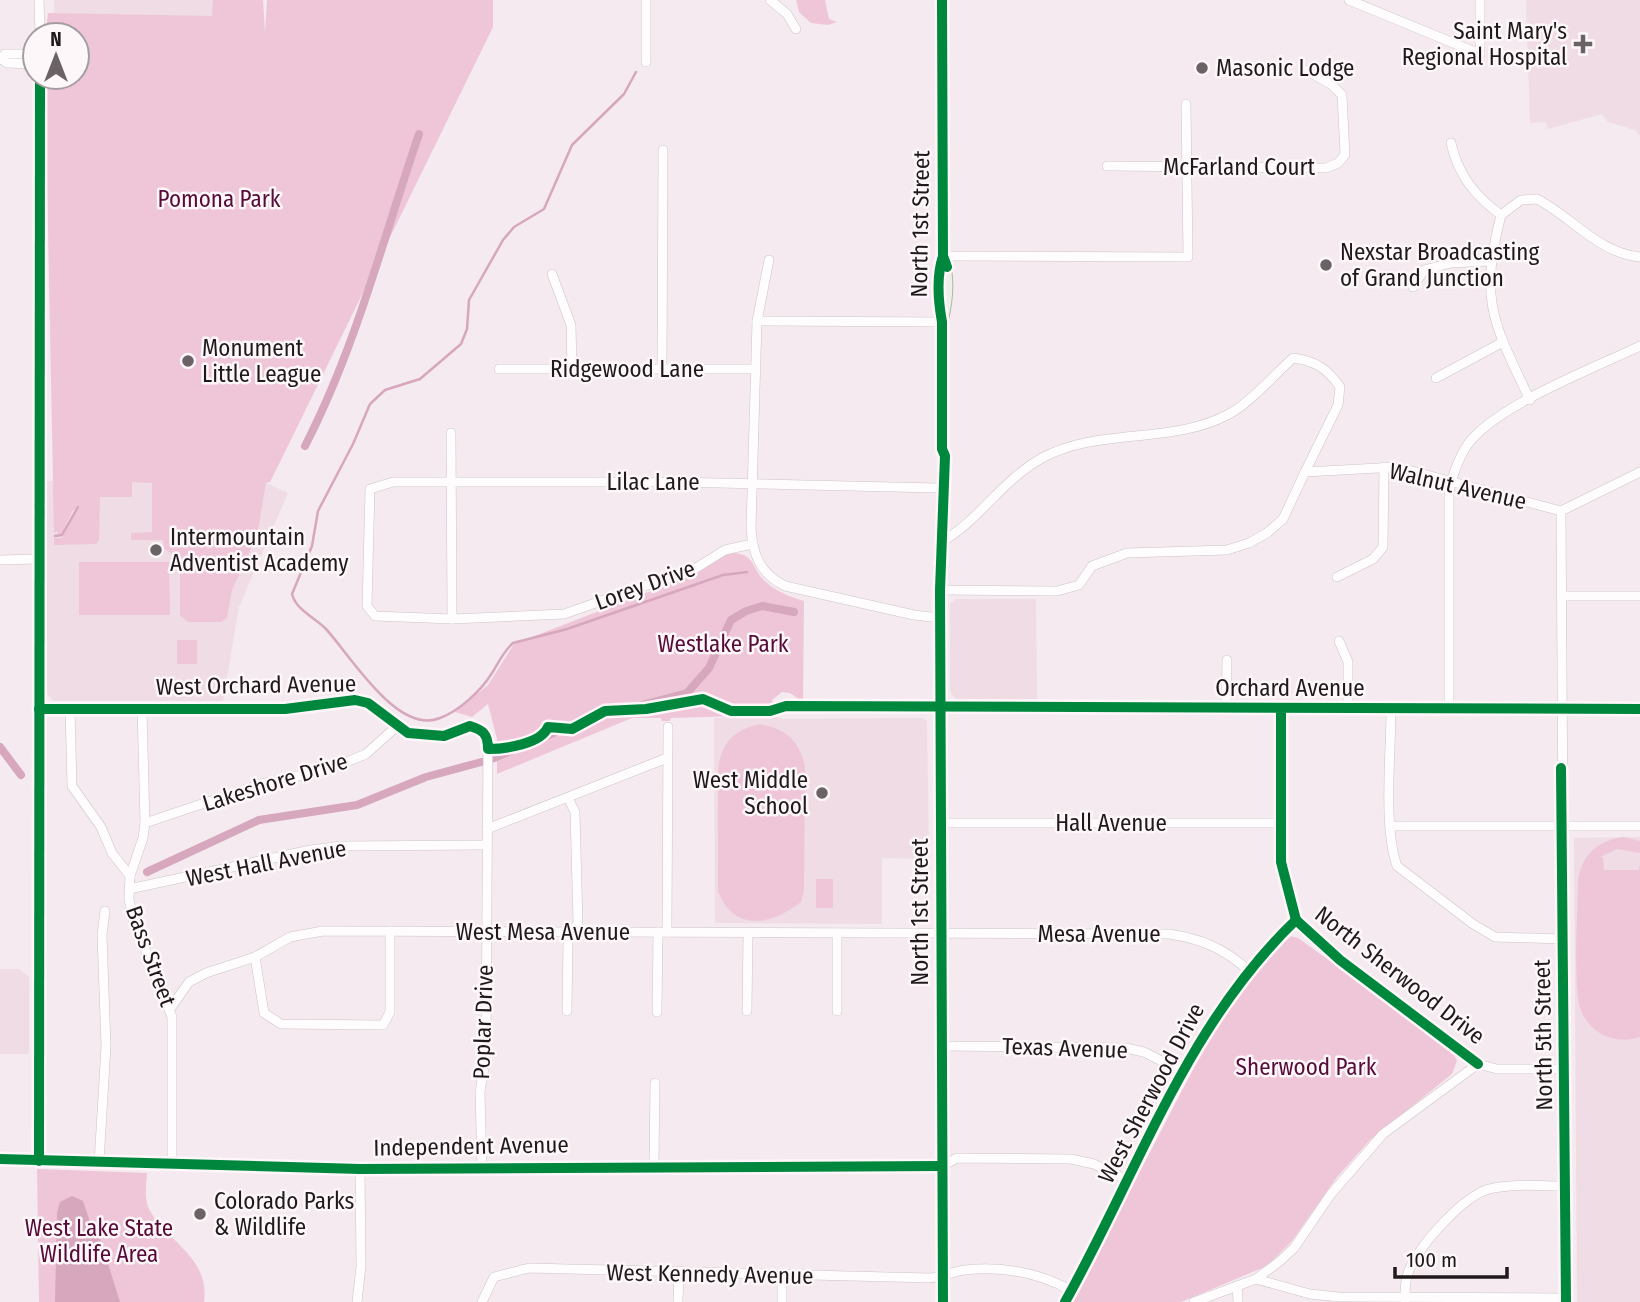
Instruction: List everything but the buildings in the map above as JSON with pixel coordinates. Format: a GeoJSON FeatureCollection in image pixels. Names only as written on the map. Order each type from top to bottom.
{"type":"FeatureCollection","features":[{"type":"Feature","properties":{"kind":"main road","name":"North 1st Street"},"geometry":{"type":"LineString","coordinates":[[941,522],[937,516],[937,488],[942,449],[942,322],[947,304],[947,269],[943,256],[942,0]]}},
{"type":"Feature","properties":{"kind":"main road","name":"North 1st Street"},"geometry":{"type":"LineString","coordinates":[[942,449],[945,456],[944,517],[941,522],[940,543],[943,1302]]}},
{"type":"Feature","properties":{"kind":"street"},"geometry":{"type":"LineString","coordinates":[[39,0],[40,21]]}},
{"type":"Feature","properties":{"kind":"street"},"geometry":{"type":"LineString","coordinates":[[646,0],[646,62]]}},
{"type":"Feature","properties":{"kind":"street"},"geometry":{"type":"LineString","coordinates":[[770,0],[787,14],[796,29]]}},
{"type":"Feature","properties":{"kind":"street"},"geometry":{"type":"LineString","coordinates":[[1349,0],[1484,57]]}},
{"type":"Feature","properties":{"kind":"street"},"geometry":{"type":"LineString","coordinates":[[1364,0],[1484,57]]}},
{"type":"Feature","properties":{"kind":"street"},"geometry":{"type":"LineString","coordinates":[[1480,0],[1484,57]]}},
{"type":"Feature","properties":{"kind":"street"},"geometry":{"type":"LineString","coordinates":[[21,54],[5,54],[1,58],[7,63],[21,64]]}},
{"type":"Feature","properties":{"kind":"street","name":"McFarland Court"},"geometry":{"type":"LineString","coordinates":[[1107,166],[1326,168],[1338,163],[1345,155],[1342,95],[1332,85],[1307,70]]}},
{"type":"Feature","properties":{"kind":"street"},"geometry":{"type":"LineString","coordinates":[[39,1161],[40,91]]}},
{"type":"Feature","properties":{"kind":"street"},"geometry":{"type":"LineString","coordinates":[[943,256],[1188,257],[1186,104]]}},
{"type":"Feature","properties":{"kind":"street"},"geometry":{"type":"LineString","coordinates":[[1451,143],[1455,160],[1468,184],[1483,202],[1501,215]]}},
{"type":"Feature","properties":{"kind":"street"},"geometry":{"type":"LineString","coordinates":[[662,369],[663,150]]}},
{"type":"Feature","properties":{"kind":"street"},"geometry":{"type":"LineString","coordinates":[[1530,400],[1503,342],[1491,303],[1490,261],[1501,215],[1521,200],[1537,198],[1582,233],[1626,256],[1640,257]]}},
{"type":"Feature","properties":{"kind":"street"},"geometry":{"type":"LineString","coordinates":[[769,260],[757,321],[755,369],[752,544],[760,567],[785,586],[914,615],[940,618]]}},
{"type":"Feature","properties":{"kind":"street"},"geometry":{"type":"LineString","coordinates":[[1413,287],[1424,270],[1451,263],[1490,261]]}},
{"type":"Feature","properties":{"kind":"street"},"geometry":{"type":"LineString","coordinates":[[552,274],[570,325],[572,369]]}},
{"type":"Feature","properties":{"kind":"street"},"geometry":{"type":"LineString","coordinates":[[757,321],[942,322]]}},
{"type":"Feature","properties":{"kind":"street"},"geometry":{"type":"LineString","coordinates":[[1436,379],[1503,342]]}},
{"type":"Feature","properties":{"kind":"street"},"geometry":{"type":"LineString","coordinates":[[1449,710],[1451,481],[1469,444],[1501,416],[1640,346]]}},
{"type":"Feature","properties":{"kind":"street"},"geometry":{"type":"LineString","coordinates":[[940,543],[962,530],[1012,479],[1044,457],[1089,443],[1202,424],[1231,414],[1293,358],[1312,360],[1331,374],[1340,387],[1338,405],[1283,519],[1267,533],[1249,543],[1227,550],[1127,553],[1092,566],[1079,585],[1056,591],[940,590]]}},
{"type":"Feature","properties":{"kind":"street","name":"Ridgewood Lane"},"geometry":{"type":"LineString","coordinates":[[499,369],[755,369]]}},
{"type":"Feature","properties":{"kind":"street"},"geometry":{"type":"LineString","coordinates":[[451,433],[452,620]]}},
{"type":"Feature","properties":{"kind":"street"},"geometry":{"type":"LineString","coordinates":[[1338,577],[1373,559],[1383,547],[1384,467]]}},
{"type":"Feature","properties":{"kind":"street","name":"Walnut Avenue"},"geometry":{"type":"LineString","coordinates":[[1305,472],[1397,467],[1561,511]]}},
{"type":"Feature","properties":{"kind":"street"},"geometry":{"type":"LineString","coordinates":[[1561,511],[1640,472]]}},
{"type":"Feature","properties":{"kind":"street","name":"Lilac Lane"},"geometry":{"type":"LineString","coordinates":[[367,606],[370,488],[394,482],[937,488]]}},
{"type":"Feature","properties":{"kind":"street","name":"North 5th Street"},"geometry":{"type":"LineString","coordinates":[[1561,511],[1566,1300]]}},
{"type":"Feature","properties":{"kind":"street","name":"Lorey Drive"},"geometry":{"type":"LineString","coordinates":[[367,606],[375,616],[452,620],[564,614],[696,568],[725,550],[752,544]]}},
{"type":"Feature","properties":{"kind":"street"},"geometry":{"type":"LineString","coordinates":[[0,560],[39,559]]}},
{"type":"Feature","properties":{"kind":"street"},"geometry":{"type":"LineString","coordinates":[[1561,596],[1640,596]]}},
{"type":"Feature","properties":{"kind":"street"},"geometry":{"type":"LineString","coordinates":[[1339,641],[1348,662],[1348,710]]}},
{"type":"Feature","properties":{"kind":"street"},"geometry":{"type":"LineString","coordinates":[[1226,709],[1227,660]]}},
{"type":"Feature","properties":{"kind":"street","name":"West Orchard Avenue"},"geometry":{"type":"LineString","coordinates":[[39,709],[285,709],[355,700],[368,703],[408,733],[423,737],[444,736],[470,726],[482,730],[488,738],[488,749]]}},
{"type":"Feature","properties":{"kind":"street"},"geometry":{"type":"LineString","coordinates":[[786,706],[940,709]]}},
{"type":"Feature","properties":{"kind":"street"},"geometry":{"type":"LineString","coordinates":[[70,709],[72,786],[80,802],[101,827],[112,853],[130,876]]}},
{"type":"Feature","properties":{"kind":"street","name":"Bass Street"},"geometry":{"type":"LineString","coordinates":[[142,709],[144,838],[130,876],[129,889],[134,919],[174,1024],[172,1164]]}},
{"type":"Feature","properties":{"kind":"street","name":"Orchard Avenue"},"geometry":{"type":"LineString","coordinates":[[940,709],[1640,709]]}},
{"type":"Feature","properties":{"kind":"street"},"geometry":{"type":"LineString","coordinates":[[1282,709],[1281,862],[1296,920]]}},
{"type":"Feature","properties":{"kind":"street"},"geometry":{"type":"LineString","coordinates":[[1391,710],[1391,826],[1397,866],[1473,924],[1495,937],[1563,939]]}},
{"type":"Feature","properties":{"kind":"street","name":"Lakeshore Drive"},"geometry":{"type":"LineString","coordinates":[[145,823],[261,784],[330,769],[366,754],[397,726]]}},
{"type":"Feature","properties":{"kind":"street"},"geometry":{"type":"LineString","coordinates":[[657,1012],[668,727]]}},
{"type":"Feature","properties":{"kind":"street","name":"Poplar Drive"},"geometry":{"type":"LineString","coordinates":[[482,1168],[480,1092],[486,1055],[488,749]]}},
{"type":"Feature","properties":{"kind":"street"},"geometry":{"type":"LineString","coordinates":[[487,829],[667,758]]}},
{"type":"Feature","properties":{"kind":"street"},"geometry":{"type":"LineString","coordinates":[[567,1011],[568,939],[578,923],[575,811],[568,798]]}},
{"type":"Feature","properties":{"kind":"street","name":"Hall Avenue"},"geometry":{"type":"LineString","coordinates":[[940,823],[1281,823]]}},
{"type":"Feature","properties":{"kind":"street"},"geometry":{"type":"LineString","coordinates":[[1391,826],[1640,826]]}},
{"type":"Feature","properties":{"kind":"street","name":"West Hall Avenue"},"geometry":{"type":"LineString","coordinates":[[129,889],[341,846],[487,845]]}},
{"type":"Feature","properties":{"kind":"street"},"geometry":{"type":"LineString","coordinates":[[99,1162],[106,1046],[102,935],[105,911]]}},
{"type":"Feature","properties":{"kind":"street","name":"West Sherwood Drive"},"geometry":{"type":"LineString","coordinates":[[1065,1302],[1210,1023],[1248,970],[1296,920]]}},
{"type":"Feature","properties":{"kind":"street","name":"North Sherwood Drive"},"geometry":{"type":"LineString","coordinates":[[1296,920],[1340,960],[1478,1064],[1497,1069],[1565,1069]]}},
{"type":"Feature","properties":{"kind":"street"},"geometry":{"type":"LineString","coordinates":[[255,957],[264,1013],[281,1024],[383,1025],[390,1012],[390,931]]}},
{"type":"Feature","properties":{"kind":"street","name":"West Mesa Avenue"},"geometry":{"type":"LineString","coordinates":[[170,1009],[190,982],[206,973],[255,957],[275,944],[306,933],[486,931],[941,934]]}},
{"type":"Feature","properties":{"kind":"street"},"geometry":{"type":"LineString","coordinates":[[747,1011],[748,933]]}},
{"type":"Feature","properties":{"kind":"street"},"geometry":{"type":"LineString","coordinates":[[837,933],[837,1011]]}},
{"type":"Feature","properties":{"kind":"street","name":"Mesa Avenue"},"geometry":{"type":"LineString","coordinates":[[941,934],[1169,933],[1198,939],[1223,949],[1248,970]]}},
{"type":"Feature","properties":{"kind":"street","name":"Texas Avenue"},"geometry":{"type":"LineString","coordinates":[[942,1046],[1126,1048],[1144,1052],[1183,1072]]}},
{"type":"Feature","properties":{"kind":"street"},"geometry":{"type":"LineString","coordinates":[[1194,1302],[1256,1279],[1294,1248],[1331,1194],[1383,1135],[1478,1064]]}},
{"type":"Feature","properties":{"kind":"street"},"geometry":{"type":"LineString","coordinates":[[654,1165],[655,1083]]}},
{"type":"Feature","properties":{"kind":"street","name":"Independent Avenue"},"geometry":{"type":"LineString","coordinates":[[0,1160],[482,1168],[654,1165],[942,1166],[957,1158],[1071,1159],[1094,1164],[1127,1181]]}},
{"type":"Feature","properties":{"kind":"street"},"geometry":{"type":"LineString","coordinates":[[356,1302],[361,1266],[360,1168]]}},
{"type":"Feature","properties":{"kind":"street"},"geometry":{"type":"LineString","coordinates":[[1405,1300],[1410,1266],[1451,1214],[1470,1199],[1489,1189],[1565,1186]]}},
{"type":"Feature","properties":{"kind":"street","name":"West Kennedy Avenue"},"geometry":{"type":"LineString","coordinates":[[482,1302],[494,1277],[529,1268],[943,1278],[962,1270],[1008,1269],[1030,1272],[1072,1290]]}},
{"type":"Feature","properties":{"kind":"street"},"geometry":{"type":"LineString","coordinates":[[678,1271],[678,1302]]}},
{"type":"Feature","properties":{"kind":"street"},"geometry":{"type":"LineString","coordinates":[[782,1274],[782,1302]]}},
{"type":"Feature","properties":{"kind":"street"},"geometry":{"type":"LineString","coordinates":[[1256,1279],[1310,1294],[1405,1300],[1566,1300]]}},
{"type":"Feature","properties":{"kind":"street"},"geometry":{"type":"LineString","coordinates":[[1237,1286],[1238,1302]]}},
{"type":"Feature","properties":{"kind":"shaded area"},"geometry":{"type":"Polygon","coordinates":[[[54,0],[262,0],[261,41],[91,36],[91,21],[55,21],[54,0]]]}},
{"type":"Feature","properties":{"kind":"shaded area","name":"Saint Mary's Regional Hospital"},"geometry":{"type":"Polygon","coordinates":[[[1526,0],[1640,0],[1640,136],[1635,130],[1608,122],[1602,114],[1548,129],[1546,122],[1530,123],[1526,0]]]}},
{"type":"Feature","properties":{"kind":"shaded area","name":"Intermountain Adventist Academy"},"geometry":{"type":"Polygon","coordinates":[[[47,481],[266,483],[288,493],[239,607],[223,701],[54,701],[47,694],[47,481]]]}},
{"type":"Feature","properties":{"kind":"shaded area"},"geometry":{"type":"Polygon","coordinates":[[[955,599],[1036,599],[1037,699],[956,700],[950,691],[950,604],[955,599]]]}},
{"type":"Feature","properties":{"kind":"shaded area","name":"West Middle School"},"geometry":{"type":"Polygon","coordinates":[[[771,715],[783,719],[922,718],[927,721],[929,859],[882,858],[882,924],[715,923],[714,718],[771,715]]]}},
{"type":"Feature","properties":{"kind":"shaded area"},"geometry":{"type":"Polygon","coordinates":[[[1640,837],[1640,1302],[1577,1302],[1574,838],[1640,837]]]}},
{"type":"Feature","properties":{"kind":"shaded area"},"geometry":{"type":"Polygon","coordinates":[[[0,969],[19,969],[29,977],[29,1054],[0,1054],[0,969]]]}},
{"type":"Feature","properties":{"kind":"shaded area"},"geometry":{"type":"Polygon","coordinates":[[[72,1196],[83,1201],[90,1222],[99,1235],[120,1302],[55,1302],[57,1213],[60,1202],[72,1196]]]}},
{"type":"Feature","properties":{"kind":"green space","name":"Pomona Park"},"geometry":{"type":"Polygon","coordinates":[[[213,0],[263,0],[265,33],[267,0],[493,0],[493,27],[283,456],[270,482],[266,483],[257,536],[232,590],[227,618],[221,622],[188,622],[180,615],[180,566],[176,556],[164,549],[163,540],[131,540],[131,533],[152,532],[152,483],[132,482],[132,497],[100,497],[99,540],[96,544],[54,545],[54,538],[62,538],[78,507],[72,511],[62,534],[57,536],[58,531],[54,533],[45,91],[91,91],[91,21],[47,21],[48,13],[212,16],[213,0]]]}},
{"type":"Feature","properties":{"kind":"green space"},"geometry":{"type":"Polygon","coordinates":[[[796,0],[825,0],[829,19],[837,22],[828,25],[811,23],[799,12],[796,0]]]}},
{"type":"Feature","properties":{"kind":"green space","name":"Westlake Park"},"geometry":{"type":"Polygon","coordinates":[[[729,553],[738,553],[749,558],[762,578],[771,586],[804,601],[803,702],[790,693],[782,692],[772,700],[775,715],[671,718],[670,721],[662,721],[661,718],[632,718],[497,774],[497,739],[488,704],[472,717],[455,712],[488,685],[514,644],[697,573],[729,553]]]}},
{"type":"Feature","properties":{"kind":"green space"},"geometry":{"type":"Polygon","coordinates":[[[79,562],[169,562],[170,615],[79,615],[79,562]]]}},
{"type":"Feature","properties":{"kind":"green space"},"geometry":{"type":"Polygon","coordinates":[[[177,640],[197,640],[197,664],[177,664],[177,640]]]}},
{"type":"Feature","properties":{"kind":"green space"},"geometry":{"type":"Polygon","coordinates":[[[760,724],[785,733],[796,744],[803,759],[804,890],[801,902],[790,910],[766,920],[755,921],[734,914],[718,891],[718,770],[722,752],[730,739],[742,730],[760,724]]]}},
{"type":"Feature","properties":{"kind":"green space"},"geometry":{"type":"Polygon","coordinates":[[[1624,837],[1640,841],[1640,853],[1617,849],[1600,857],[1603,857],[1604,870],[1639,870],[1640,863],[1640,1037],[1631,1039],[1612,1038],[1589,1024],[1580,1007],[1577,981],[1579,873],[1592,851],[1606,842],[1624,837]]]}},
{"type":"Feature","properties":{"kind":"green space"},"geometry":{"type":"Polygon","coordinates":[[[816,879],[833,879],[833,908],[816,908],[816,879]]]}},
{"type":"Feature","properties":{"kind":"green space","name":"Sherwood Park"},"geometry":{"type":"Polygon","coordinates":[[[1290,936],[1298,938],[1450,1047],[1457,1061],[1452,1074],[1370,1140],[1337,1177],[1292,1241],[1267,1266],[1181,1302],[1072,1302],[1214,1029],[1266,959],[1290,936]]]}},
{"type":"Feature","properties":{"kind":"green space","name":"West Lake State Wildlife Area"},"geometry":{"type":"Polygon","coordinates":[[[37,1169],[147,1173],[148,1207],[158,1222],[195,1262],[204,1287],[204,1302],[39,1302],[37,1169]]]}},
{"type":"Feature","properties":{"kind":"waterway"},"geometry":{"type":"LineString","coordinates":[[636,72],[624,94],[572,145],[544,209],[514,227],[503,240],[469,300],[467,329],[461,344],[420,379],[385,390],[370,404],[353,444],[318,511],[312,546],[292,594],[297,605],[325,628],[375,689],[407,715],[424,720],[447,715],[469,700],[482,687],[513,643],[567,629],[723,575],[747,572]]}},
{"type":"Feature","properties":{"kind":"waterway"},"geometry":{"type":"LineString","coordinates":[[305,446],[354,331],[419,134]]}},
{"type":"Feature","properties":{"kind":"waterway"},"geometry":{"type":"LineString","coordinates":[[55,536],[62,535],[78,507]]}},
{"type":"Feature","properties":{"kind":"waterway"},"geometry":{"type":"LineString","coordinates":[[147,872],[259,820],[357,805],[426,777],[489,760],[582,721],[687,693],[709,668],[731,620],[762,606],[794,612]]}},
{"type":"Feature","properties":{"kind":"waterway"},"geometry":{"type":"LineString","coordinates":[[0,747],[21,775]]}},
{"type":"Feature","properties":{"kind":"cycle path"},"geometry":{"type":"LineString","coordinates":[[942,0],[943,256],[947,267]]}},
{"type":"Feature","properties":{"kind":"cycle path"},"geometry":{"type":"LineString","coordinates":[[39,1161],[40,91]]}},
{"type":"Feature","properties":{"kind":"cycle path"},"geometry":{"type":"LineString","coordinates":[[943,256],[938,289],[942,322],[942,449],[945,456],[940,590],[943,1302]]}},
{"type":"Feature","properties":{"kind":"cycle path"},"geometry":{"type":"LineString","coordinates":[[39,709],[285,709],[355,700],[368,703],[408,733],[444,736],[470,726],[486,736],[488,749],[513,747],[530,741],[538,738],[548,727],[572,729],[605,711],[646,709],[703,699],[731,711],[770,711],[786,706],[1640,709]]}},
{"type":"Feature","properties":{"kind":"cycle path"},"geometry":{"type":"LineString","coordinates":[[1281,709],[1281,862],[1296,920]]}},
{"type":"Feature","properties":{"kind":"cycle path"},"geometry":{"type":"LineString","coordinates":[[1561,768],[1566,1302]]}},
{"type":"Feature","properties":{"kind":"cycle path"},"geometry":{"type":"LineString","coordinates":[[1296,920],[1340,960],[1478,1064]]}},
{"type":"Feature","properties":{"kind":"cycle path"},"geometry":{"type":"LineString","coordinates":[[1065,1302],[1194,1053],[1257,961],[1296,920]]}},
{"type":"Feature","properties":{"kind":"cycle path"},"geometry":{"type":"LineString","coordinates":[[0,1159],[360,1169],[942,1166]]}},
{"type":"Feature","properties":{"kind":"place","name":"Saint Mary's Regional Hospital"},"geometry":{"type":"Point","coordinates":[1583,44]}},
{"type":"Feature","properties":{"kind":"place","name":"Masonic Lodge"},"geometry":{"type":"Point","coordinates":[1202,68]}},
{"type":"Feature","properties":{"kind":"place","name":"Nexstar Broadcasting of Grand Junction"},"geometry":{"type":"Point","coordinates":[1326,265]}},
{"type":"Feature","properties":{"kind":"place","name":"Monument Little League"},"geometry":{"type":"Point","coordinates":[188,361]}},
{"type":"Feature","properties":{"kind":"place","name":"Intermountain Adventist Academy"},"geometry":{"type":"Point","coordinates":[156,550]}},
{"type":"Feature","properties":{"kind":"place","name":"West Middle School"},"geometry":{"type":"Point","coordinates":[822,793]}},
{"type":"Feature","properties":{"kind":"place","name":"Colorado Parks & Wildlife"},"geometry":{"type":"Point","coordinates":[200,1214]}}]}
